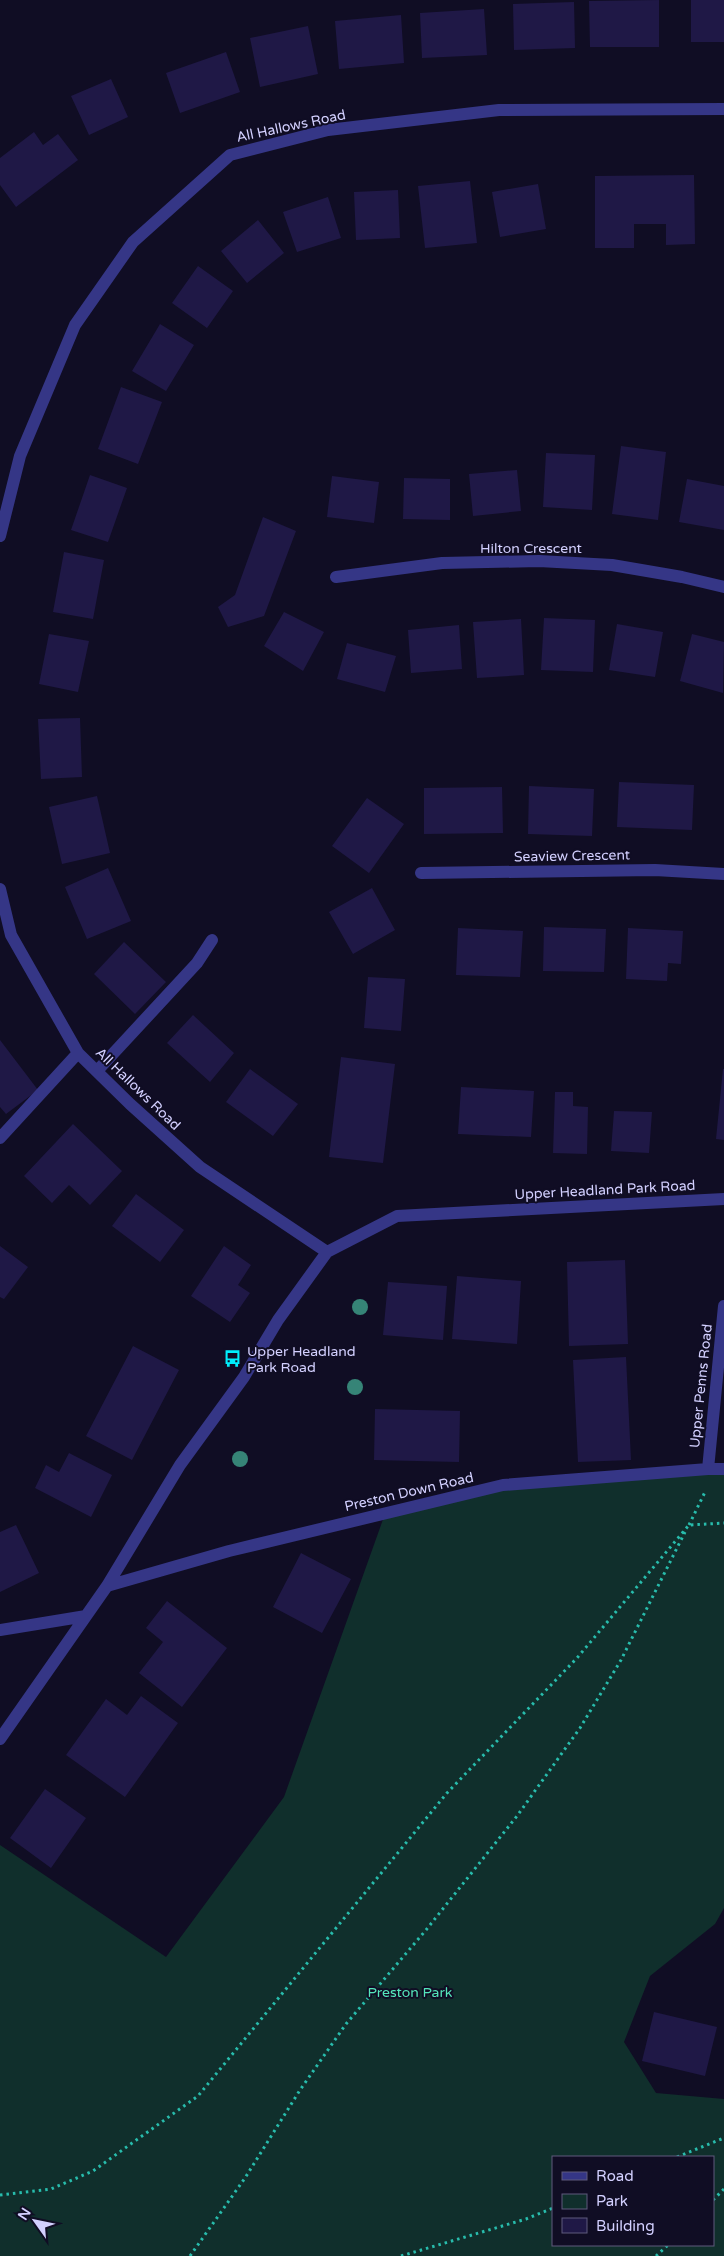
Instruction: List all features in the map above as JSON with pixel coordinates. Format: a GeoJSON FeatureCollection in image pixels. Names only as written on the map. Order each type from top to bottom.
{"type":"FeatureCollection","features":[{"type":"Feature","properties":{"kind":"street","name":"All Hallows Road"},"geometry":{"type":"LineString","coordinates":[[0,536],[20,456],[75,325],[133,242],[230,155],[328,130],[499,110],[724,109]]}},
{"type":"Feature","properties":{"kind":"street","name":"Hilton Crescent"},"geometry":{"type":"LineString","coordinates":[[336,577],[442,563],[539,561],[612,565],[682,577],[724,588]]}},
{"type":"Feature","properties":{"kind":"street","name":"Seaview Crescent"},"geometry":{"type":"LineString","coordinates":[[421,873],[655,870],[724,874]]}},
{"type":"Feature","properties":{"kind":"street","name":"All Hallows Road"},"geometry":{"type":"LineString","coordinates":[[0,889],[11,935],[78,1052],[130,1104],[200,1167],[327,1252]]}},
{"type":"Feature","properties":{"kind":"street"},"geometry":{"type":"LineString","coordinates":[[97,1071],[197,963],[212,940]]}},
{"type":"Feature","properties":{"kind":"street"},"geometry":{"type":"LineString","coordinates":[[0,1138],[78,1052]]}},
{"type":"Feature","properties":{"kind":"street","name":"Upper Headland Park Road"},"geometry":{"type":"LineString","coordinates":[[0,1739],[107,1586],[180,1465],[244,1377],[278,1320],[327,1252],[397,1216],[724,1199]]}},
{"type":"Feature","properties":{"kind":"street","name":"Upper Penns Road"},"geometry":{"type":"LineString","coordinates":[[708,1469],[724,1306]]}},
{"type":"Feature","properties":{"kind":"street","name":"Preston Down Road"},"geometry":{"type":"LineString","coordinates":[[107,1586],[229,1551],[502,1485],[724,1469]]}},
{"type":"Feature","properties":{"kind":"street"},"geometry":{"type":"LineString","coordinates":[[0,1630],[86,1616]]}},
{"type":"Feature","properties":{"kind":"path"},"geometry":{"type":"LineString","coordinates":[[190,2256],[245,2178],[300,2090],[346,2024],[426,1930],[517,1816],[580,1728],[621,1660],[705,1496],[708,1469]]}},
{"type":"Feature","properties":{"kind":"path"},"geometry":{"type":"LineString","coordinates":[[0,2195],[50,2190],[93,2171],[198,2096],[447,1793],[577,1658],[689,1525],[724,1523]]}},
{"type":"Feature","properties":{"kind":"path"},"geometry":{"type":"LineString","coordinates":[[679,2156],[724,2138]]}},
{"type":"Feature","properties":{"kind":"path"},"geometry":{"type":"LineString","coordinates":[[714,2199],[724,2189]]}},
{"type":"Feature","properties":{"kind":"path"},"geometry":{"type":"LineString","coordinates":[[401,2256],[526,2219],[552,2208]]}},
{"type":"Feature","properties":{"kind":"path"},"geometry":{"type":"LineString","coordinates":[[656,2256],[667,2246]]}},
{"type":"Feature","properties":{"kind":"green space","name":"Preston Park"},"geometry":{"type":"Polygon","coordinates":[[[724,1469],[724,1908],[715,1924],[650,1976],[624,2042],[656,2093],[724,2099],[724,2256],[0,2256],[0,1845],[166,1957],[284,1797],[386,1511],[503,1485],[724,1469]]]}},
{"type":"Feature","properties":{"kind":"building"},"geometry":{"type":"Polygon","coordinates":[[[659,0],[659,47],[590,47],[589,1],[659,0]]]}},
{"type":"Feature","properties":{"kind":"building"},"geometry":{"type":"Polygon","coordinates":[[[691,0],[724,0],[724,42],[691,42],[691,0]]]}},
{"type":"Feature","properties":{"kind":"building"},"geometry":{"type":"Polygon","coordinates":[[[574,2],[575,48],[514,50],[513,4],[574,2]]]}},
{"type":"Feature","properties":{"kind":"building"},"geometry":{"type":"Polygon","coordinates":[[[484,9],[487,55],[422,58],[420,13],[484,9]]]}},
{"type":"Feature","properties":{"kind":"building"},"geometry":{"type":"Polygon","coordinates":[[[401,15],[404,63],[339,69],[335,21],[401,15]]]}},
{"type":"Feature","properties":{"kind":"building"},"geometry":{"type":"Polygon","coordinates":[[[308,26],[318,74],[260,87],[250,38],[308,26]]]}},
{"type":"Feature","properties":{"kind":"building"},"geometry":{"type":"Polygon","coordinates":[[[226,52],[240,92],[180,113],[166,73],[226,52]]]}},
{"type":"Feature","properties":{"kind":"building"},"geometry":{"type":"Polygon","coordinates":[[[111,79],[128,117],[89,135],[71,96],[111,79]]]}},
{"type":"Feature","properties":{"kind":"building"},"geometry":{"type":"Polygon","coordinates":[[[34,132],[43,145],[58,134],[78,160],[16,207],[0,185],[0,158],[34,132]]]}},
{"type":"Feature","properties":{"kind":"building"},"geometry":{"type":"Polygon","coordinates":[[[694,175],[695,244],[666,245],[666,224],[634,224],[634,248],[595,248],[595,176],[694,175]]]}},
{"type":"Feature","properties":{"kind":"building"},"geometry":{"type":"Polygon","coordinates":[[[470,181],[477,243],[425,248],[418,186],[470,181]]]}},
{"type":"Feature","properties":{"kind":"building"},"geometry":{"type":"Polygon","coordinates":[[[538,184],[546,229],[500,237],[492,192],[538,184]]]}},
{"type":"Feature","properties":{"kind":"building"},"geometry":{"type":"Polygon","coordinates":[[[398,190],[400,238],[356,240],[354,192],[398,190]]]}},
{"type":"Feature","properties":{"kind":"building"},"geometry":{"type":"Polygon","coordinates":[[[328,197],[341,238],[297,252],[283,212],[328,197]]]}},
{"type":"Feature","properties":{"kind":"building"},"geometry":{"type":"Polygon","coordinates":[[[258,220],[284,253],[247,283],[221,251],[258,220]]]}},
{"type":"Feature","properties":{"kind":"building"},"geometry":{"type":"Polygon","coordinates":[[[198,266],[233,291],[207,328],[172,303],[198,266]]]}},
{"type":"Feature","properties":{"kind":"building"},"geometry":{"type":"Polygon","coordinates":[[[160,324],[194,345],[166,391],[132,371],[160,324]]]}},
{"type":"Feature","properties":{"kind":"building"},"geometry":{"type":"Polygon","coordinates":[[[121,387],[162,402],[138,464],[98,449],[121,387]]]}},
{"type":"Feature","properties":{"kind":"building"},"geometry":{"type":"Polygon","coordinates":[[[621,446],[666,452],[658,520],[612,514],[621,446]]]}},
{"type":"Feature","properties":{"kind":"building"},"geometry":{"type":"Polygon","coordinates":[[[546,453],[595,455],[592,510],[543,507],[546,453]]]}},
{"type":"Feature","properties":{"kind":"building"},"geometry":{"type":"Polygon","coordinates":[[[517,470],[521,511],[473,516],[469,474],[517,470]]]}},
{"type":"Feature","properties":{"kind":"building"},"geometry":{"type":"Polygon","coordinates":[[[90,475],[127,488],[108,542],[71,530],[90,475]]]}},
{"type":"Feature","properties":{"kind":"building"},"geometry":{"type":"Polygon","coordinates":[[[332,476],[379,482],[374,523],[327,517],[332,476]]]}},
{"type":"Feature","properties":{"kind":"building"},"geometry":{"type":"Polygon","coordinates":[[[404,478],[450,479],[450,520],[403,519],[404,478]]]}},
{"type":"Feature","properties":{"kind":"building"},"geometry":{"type":"Polygon","coordinates":[[[687,479],[724,486],[724,530],[679,522],[687,479]]]}},
{"type":"Feature","properties":{"kind":"building"},"geometry":{"type":"Polygon","coordinates":[[[263,517],[296,531],[264,616],[228,627],[218,607],[235,595],[263,517]]]}},
{"type":"Feature","properties":{"kind":"building"},"geometry":{"type":"Polygon","coordinates":[[[64,552],[104,560],[93,619],[53,612],[64,552]]]}},
{"type":"Feature","properties":{"kind":"building"},"geometry":{"type":"Polygon","coordinates":[[[284,612],[324,632],[303,671],[264,646],[284,612]]]}},
{"type":"Feature","properties":{"kind":"building"},"geometry":{"type":"Polygon","coordinates":[[[544,618],[595,620],[593,672],[541,670],[544,618]]]}},
{"type":"Feature","properties":{"kind":"building"},"geometry":{"type":"Polygon","coordinates":[[[521,619],[524,675],[477,678],[473,622],[521,619]]]}},
{"type":"Feature","properties":{"kind":"building"},"geometry":{"type":"Polygon","coordinates":[[[617,624],[663,632],[655,677],[609,670],[617,624]]]}},
{"type":"Feature","properties":{"kind":"building"},"geometry":{"type":"Polygon","coordinates":[[[459,625],[462,669],[411,673],[408,630],[459,625]]]}},
{"type":"Feature","properties":{"kind":"building"},"geometry":{"type":"Polygon","coordinates":[[[49,634],[89,641],[78,692],[39,684],[49,634]]]}},
{"type":"Feature","properties":{"kind":"building"},"geometry":{"type":"Polygon","coordinates":[[[692,634],[724,642],[723,693],[680,681],[692,634]]]}},
{"type":"Feature","properties":{"kind":"building"},"geometry":{"type":"Polygon","coordinates":[[[347,643],[396,656],[385,692],[337,679],[347,643]]]}},
{"type":"Feature","properties":{"kind":"building"},"geometry":{"type":"Polygon","coordinates":[[[80,718],[82,777],[41,779],[38,719],[80,718]]]}},
{"type":"Feature","properties":{"kind":"building"},"geometry":{"type":"Polygon","coordinates":[[[619,782],[694,785],[692,830],[617,827],[619,782]]]}},
{"type":"Feature","properties":{"kind":"building"},"geometry":{"type":"Polygon","coordinates":[[[529,786],[594,789],[592,836],[528,834],[529,786]]]}},
{"type":"Feature","properties":{"kind":"building"},"geometry":{"type":"Polygon","coordinates":[[[502,787],[503,833],[424,834],[424,788],[502,787]]]}},
{"type":"Feature","properties":{"kind":"building"},"geometry":{"type":"Polygon","coordinates":[[[97,796],[110,853],[62,864],[49,807],[97,796]]]}},
{"type":"Feature","properties":{"kind":"building"},"geometry":{"type":"Polygon","coordinates":[[[367,798],[404,824],[369,873],[332,846],[367,798]]]}},
{"type":"Feature","properties":{"kind":"building"},"geometry":{"type":"Polygon","coordinates":[[[108,868],[131,921],[87,939],[65,887],[108,868]]]}},
{"type":"Feature","properties":{"kind":"building"},"geometry":{"type":"Polygon","coordinates":[[[372,888],[395,930],[353,954],[329,912],[372,888]]]}},
{"type":"Feature","properties":{"kind":"building"},"geometry":{"type":"Polygon","coordinates":[[[544,927],[606,929],[604,972],[543,971],[544,927]]]}},
{"type":"Feature","properties":{"kind":"building"},"geometry":{"type":"Polygon","coordinates":[[[458,928],[523,931],[520,977],[456,975],[458,928]]]}},
{"type":"Feature","properties":{"kind":"building"},"geometry":{"type":"Polygon","coordinates":[[[628,928],[683,931],[681,964],[668,963],[667,981],[626,979],[628,928]]]}},
{"type":"Feature","properties":{"kind":"building"},"geometry":{"type":"Polygon","coordinates":[[[124,942],[166,982],[135,1014],[94,974],[124,942]]]}},
{"type":"Feature","properties":{"kind":"building"},"geometry":{"type":"Polygon","coordinates":[[[368,977],[405,979],[401,1031],[364,1028],[368,977]]]}},
{"type":"Feature","properties":{"kind":"building"},"geometry":{"type":"Polygon","coordinates":[[[193,1015],[234,1053],[210,1082],[167,1043],[193,1015]]]}},
{"type":"Feature","properties":{"kind":"building"},"geometry":{"type":"Polygon","coordinates":[[[0,1040],[38,1090],[6,1114],[0,1107],[0,1040]]]}},
{"type":"Feature","properties":{"kind":"building"},"geometry":{"type":"Polygon","coordinates":[[[341,1057],[395,1064],[383,1163],[329,1157],[341,1057]]]}},
{"type":"Feature","properties":{"kind":"building"},"geometry":{"type":"Polygon","coordinates":[[[250,1069],[298,1104],[273,1136],[226,1102],[250,1069]]]}},
{"type":"Feature","properties":{"kind":"building"},"geometry":{"type":"Polygon","coordinates":[[[724,1069],[724,1140],[716,1139],[724,1069]]]}},
{"type":"Feature","properties":{"kind":"building"},"geometry":{"type":"Polygon","coordinates":[[[461,1087],[534,1091],[531,1137],[458,1134],[461,1087]]]}},
{"type":"Feature","properties":{"kind":"building"},"geometry":{"type":"Polygon","coordinates":[[[555,1092],[573,1092],[573,1106],[588,1107],[587,1154],[553,1153],[555,1092]]]}},
{"type":"Feature","properties":{"kind":"building"},"geometry":{"type":"Polygon","coordinates":[[[614,1111],[652,1112],[649,1153],[611,1151],[614,1111]]]}},
{"type":"Feature","properties":{"kind":"building"},"geometry":{"type":"Polygon","coordinates":[[[73,1124],[122,1171],[90,1205],[69,1185],[52,1203],[24,1176],[73,1124]]]}},
{"type":"Feature","properties":{"kind":"building"},"geometry":{"type":"Polygon","coordinates":[[[136,1194],[184,1230],[160,1262],[112,1226],[136,1194]]]}},
{"type":"Feature","properties":{"kind":"building"},"geometry":{"type":"Polygon","coordinates":[[[0,1246],[28,1267],[4,1299],[0,1297],[0,1246]]]}},
{"type":"Feature","properties":{"kind":"building"},"geometry":{"type":"Polygon","coordinates":[[[224,1246],[251,1265],[238,1285],[250,1293],[230,1322],[191,1296],[224,1246]]]}},
{"type":"Feature","properties":{"kind":"building"},"geometry":{"type":"Polygon","coordinates":[[[625,1260],[628,1344],[569,1346],[567,1262],[625,1260]]]}},
{"type":"Feature","properties":{"kind":"building"},"geometry":{"type":"Polygon","coordinates":[[[457,1276],[521,1281],[517,1344],[452,1339],[457,1276]]]}},
{"type":"Feature","properties":{"kind":"building"},"geometry":{"type":"Polygon","coordinates":[[[388,1282],[447,1286],[443,1340],[383,1335],[388,1282]]]}},
{"type":"Feature","properties":{"kind":"building"},"geometry":{"type":"Polygon","coordinates":[[[133,1346],[179,1370],[132,1460],[86,1436],[133,1346]]]}},
{"type":"Feature","properties":{"kind":"building"},"geometry":{"type":"Polygon","coordinates":[[[626,1357],[631,1460],[578,1462],[573,1360],[626,1357]]]}},
{"type":"Feature","properties":{"kind":"building"},"geometry":{"type":"Polygon","coordinates":[[[375,1409],[460,1411],[459,1462],[374,1460],[375,1409]]]}},
{"type":"Feature","properties":{"kind":"building"},"geometry":{"type":"Polygon","coordinates":[[[69,1453],[112,1475],[91,1517],[35,1488],[46,1465],[59,1472],[69,1453]]]}},
{"type":"Feature","properties":{"kind":"building"},"geometry":{"type":"Polygon","coordinates":[[[16,1525],[39,1573],[0,1592],[0,1532],[16,1525]]]}},
{"type":"Feature","properties":{"kind":"building"},"geometry":{"type":"Polygon","coordinates":[[[301,1553],[351,1579],[322,1633],[273,1607],[301,1553]]]}},
{"type":"Feature","properties":{"kind":"building"},"geometry":{"type":"Polygon","coordinates":[[[167,1601],[227,1648],[182,1707],[139,1673],[163,1642],[146,1628],[167,1601]]]}},
{"type":"Feature","properties":{"kind":"building"},"geometry":{"type":"Polygon","coordinates":[[[141,1696],[178,1723],[125,1797],[66,1755],[106,1699],[127,1715],[141,1696]]]}},
{"type":"Feature","properties":{"kind":"building"},"geometry":{"type":"Polygon","coordinates":[[[45,1789],[86,1818],[51,1868],[10,1838],[45,1789]]]}},
{"type":"Feature","properties":{"kind":"building"},"geometry":{"type":"Polygon","coordinates":[[[654,2012],[717,2027],[705,2076],[642,2061],[654,2012]]]}},
{"type":"Feature","properties":{"kind":"place","name":"Upper Headland Park Road"},"geometry":{"type":"Point","coordinates":[233,1359]}}]}
